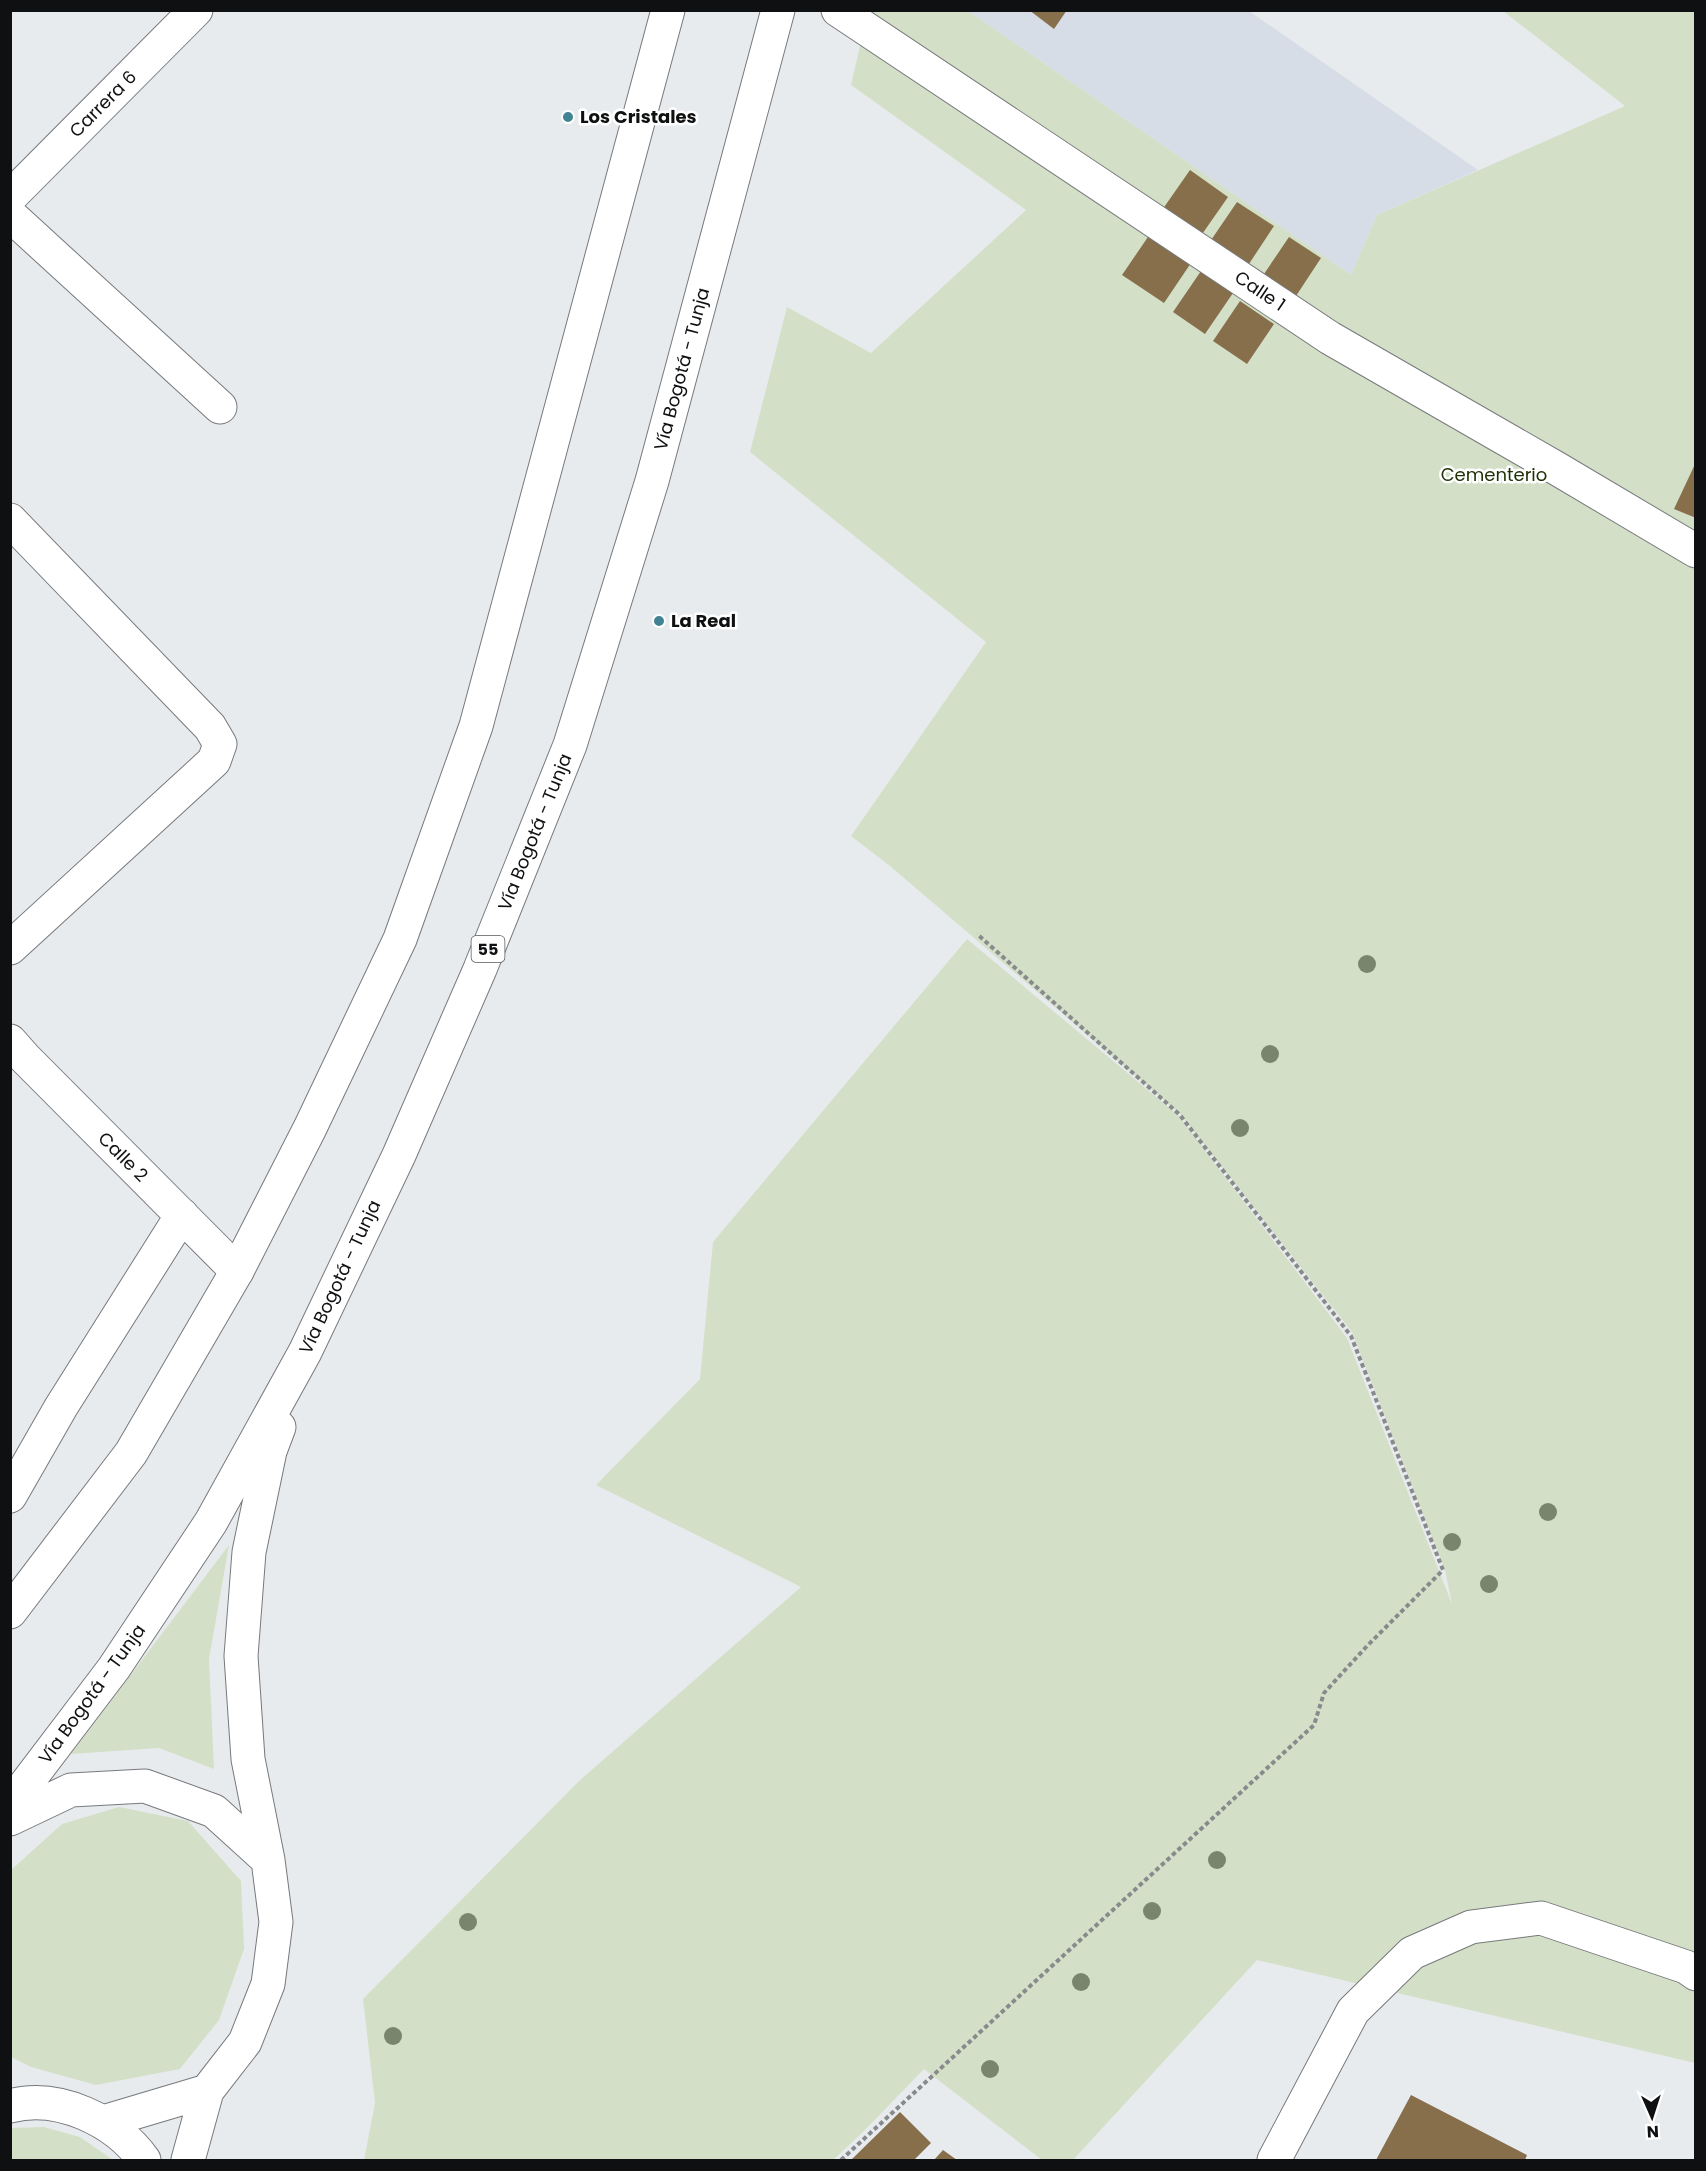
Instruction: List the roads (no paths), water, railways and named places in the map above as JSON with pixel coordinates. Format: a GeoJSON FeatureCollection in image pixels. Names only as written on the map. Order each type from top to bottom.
{"type":"FeatureCollection","features":[{"type":"Feature","properties":{"kind":"main road","name":"Carrera 6"},"geometry":{"type":"LineString","coordinates":[[10,197],[196,10]]}},
{"type":"Feature","properties":{"kind":"main road"},"geometry":{"type":"LineString","coordinates":[[10,1612],[131,1453],[237,1271],[310,1128],[400,939],[477,726],[668,10]]}},
{"type":"Feature","properties":{"kind":"main road","name":"Vía Bogotá - Tunja"},"geometry":{"type":"LineString","coordinates":[[10,1805],[114,1668],[211,1522],[305,1352],[399,1155],[480,969],[570,744],[652,481],[778,10]]}},
{"type":"Feature","properties":{"kind":"main road","name":"Calle 1"},"geometry":{"type":"LineString","coordinates":[[838,10],[1330,338],[1695,551]]}},
{"type":"Feature","properties":{"kind":"main road"},"geometry":{"type":"LineString","coordinates":[[10,214],[220,407]]}},
{"type":"Feature","properties":{"kind":"main road"},"geometry":{"type":"LineString","coordinates":[[10,948],[214,761],[220,744],[210,727],[13,527]]}},
{"type":"Feature","properties":{"kind":"main road","name":"Calle 2"},"geometry":{"type":"LineString","coordinates":[[15,1057],[182,1215],[237,1271]]}},
{"type":"Feature","properties":{"kind":"main road"},"geometry":{"type":"LineString","coordinates":[[10,1496],[61,1407],[182,1215]]}},
{"type":"Feature","properties":{"kind":"main road"},"geometry":{"type":"LineString","coordinates":[[188,2160],[207,2091],[245,2042],[268,1984],[276,1922],[268,1860],[248,1759],[241,1656],[249,1552],[268,1462],[305,1352]]}},
{"type":"Feature","properties":{"kind":"main road"},"geometry":{"type":"LineString","coordinates":[[10,1819],[71,1790],[145,1786],[214,1810],[268,1860]]}},
{"type":"Feature","properties":{"kind":"main road"},"geometry":{"type":"LineString","coordinates":[[1274,2160],[1353,2011],[1412,1953],[1472,1927],[1541,1918],[1686,1967],[1695,1974]]}},
{"type":"Feature","properties":{"kind":"main road"},"geometry":{"type":"LineString","coordinates":[[103,2122],[207,2091]]}},
{"type":"Feature","properties":{"kind":"main road"},"geometry":{"type":"LineString","coordinates":[[13,2103],[47,2104],[76,2110],[103,2122],[135,2148],[144,2160]]}},
{"type":"Feature","properties":{"kind":"place","name":"Los Cristales"},"geometry":{"type":"Point","coordinates":[568,117]}},
{"type":"Feature","properties":{"kind":"place","name":"La Real"},"geometry":{"type":"Point","coordinates":[659,621]}},
{"type":"Feature","properties":{"kind":"park label","name":"Cementerio"},"geometry":{"type":"Point","coordinates":[1494,475]}}]}
